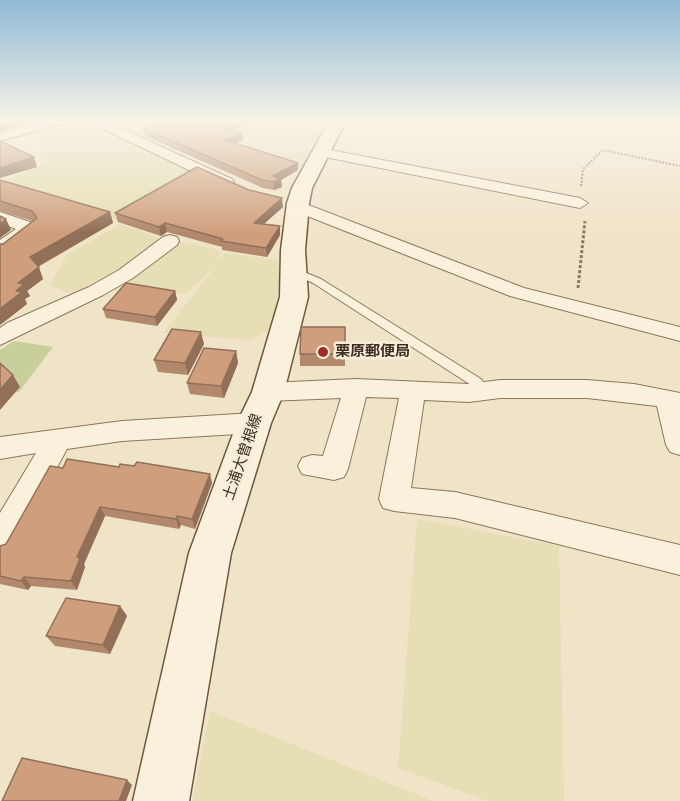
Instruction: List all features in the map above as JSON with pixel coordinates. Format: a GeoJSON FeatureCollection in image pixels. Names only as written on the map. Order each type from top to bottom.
{"type":"FeatureCollection","features":[{"type":"Feature","properties":{"kind":"main road","name":"土浦大曽根線"},"geometry":{"type":"LineString","coordinates":[[162,801],[210,553],[261,407],[294,297],[295,203],[317,158]]}},
{"type":"Feature","properties":{"kind":"street"},"geometry":{"type":"LineString","coordinates":[[176,158],[238,187]]}},
{"type":"Feature","properties":{"kind":"street"},"geometry":{"type":"LineString","coordinates":[[353,158],[580,203]]}},
{"type":"Feature","properties":{"kind":"street"},"geometry":{"type":"LineString","coordinates":[[295,203],[517,292],[572,309],[680,334]]}},
{"type":"Feature","properties":{"kind":"street"},"geometry":{"type":"LineString","coordinates":[[0,217],[30,228],[0,249]]}},
{"type":"Feature","properties":{"kind":"street"},"geometry":{"type":"LineString","coordinates":[[0,338],[15,328],[96,291],[126,274],[170,241]]}},
{"type":"Feature","properties":{"kind":"street"},"geometry":{"type":"LineString","coordinates":[[312,466],[334,469],[356,388]]}},
{"type":"Feature","properties":{"kind":"street"},"geometry":{"type":"LineString","coordinates":[[0,448],[122,431],[356,388],[469,393],[587,389],[674,400],[680,445]]}},
{"type":"Feature","properties":{"kind":"street"},"geometry":{"type":"LineString","coordinates":[[413,389],[394,499],[455,505],[680,560]]}},
{"type":"Feature","properties":{"kind":"street"},"geometry":{"type":"LineString","coordinates":[[0,542],[58,440]]}},
{"type":"Feature","properties":{"kind":"lane"},"geometry":{"type":"LineString","coordinates":[[294,271],[317,281],[347,300],[476,382],[483,391]]}},
{"type":"Feature","properties":{"kind":"shaded area"},"geometry":{"type":"Polygon","coordinates":[[[38,158],[164,158],[193,172],[121,221],[0,184],[46,162],[38,158]]]}},
{"type":"Feature","properties":{"kind":"shaded area"},"geometry":{"type":"Polygon","coordinates":[[[266,158],[307,158],[301,169],[266,158]]]}},
{"type":"Feature","properties":{"kind":"shaded area"},"geometry":{"type":"Polygon","coordinates":[[[120,224],[165,240],[141,260],[75,296],[50,285],[67,255],[120,224]]]}},
{"type":"Feature","properties":{"kind":"shaded area"},"geometry":{"type":"Polygon","coordinates":[[[174,240],[218,250],[221,260],[225,253],[282,261],[273,328],[250,340],[163,333],[217,265],[185,294],[114,286],[174,240]]]}},
{"type":"Feature","properties":{"kind":"shaded area"},"geometry":{"type":"Polygon","coordinates":[[[417,519],[559,546],[564,801],[488,801],[398,768],[417,519]]]}},
{"type":"Feature","properties":{"kind":"shaded area"},"geometry":{"type":"Polygon","coordinates":[[[210,711],[433,801],[192,801],[210,711]]]}},
{"type":"Feature","properties":{"kind":"green space"},"geometry":{"type":"Polygon","coordinates":[[[14,341],[53,347],[19,392],[0,392],[0,350],[14,341]]]}},
{"type":"Feature","properties":{"kind":"building"},"geometry":{"type":"Polygon","coordinates":[[[0,158],[30,158],[0,168],[0,158]]]}},
{"type":"Feature","properties":{"kind":"building"},"geometry":{"type":"Polygon","coordinates":[[[212,158],[283,158],[298,163],[273,176],[281,179],[273,182],[262,180],[212,158]]]}},
{"type":"Feature","properties":{"kind":"building"},"geometry":{"type":"Polygon","coordinates":[[[197,167],[249,190],[282,198],[254,223],[280,226],[266,248],[221,241],[223,239],[165,223],[159,227],[115,213],[197,167]]]}},
{"type":"Feature","properties":{"kind":"building"},"geometry":{"type":"Polygon","coordinates":[[[0,180],[110,212],[30,257],[39,267],[18,283],[24,284],[16,291],[22,292],[0,309],[0,244],[37,218],[32,211],[0,201],[0,180]]]}},
{"type":"Feature","properties":{"kind":"building"},"geometry":{"type":"Polygon","coordinates":[[[0,216],[6,219],[0,224],[0,216]]]}},
{"type":"Feature","properties":{"kind":"building"},"geometry":{"type":"Polygon","coordinates":[[[126,283],[175,291],[155,317],[103,309],[126,283]]]}},
{"type":"Feature","properties":{"kind":"building"},"geometry":{"type":"Polygon","coordinates":[[[301,327],[345,327],[345,354],[300,354],[301,327]]]}},
{"type":"Feature","properties":{"kind":"building"},"geometry":{"type":"Polygon","coordinates":[[[172,329],[201,332],[185,363],[154,360],[172,329]]]}},
{"type":"Feature","properties":{"kind":"building"},"geometry":{"type":"Polygon","coordinates":[[[204,348],[236,351],[221,386],[187,383],[204,348]]]}},
{"type":"Feature","properties":{"kind":"building"},"geometry":{"type":"Polygon","coordinates":[[[0,363],[13,375],[0,390],[0,363]]]}},
{"type":"Feature","properties":{"kind":"building"},"geometry":{"type":"Polygon","coordinates":[[[67,459],[119,467],[120,464],[134,466],[137,462],[210,474],[192,519],[177,516],[176,519],[100,507],[77,557],[80,558],[71,581],[24,577],[21,581],[0,576],[0,546],[6,544],[50,466],[63,468],[67,459]]]}},
{"type":"Feature","properties":{"kind":"building"},"geometry":{"type":"Polygon","coordinates":[[[66,598],[120,606],[103,645],[46,636],[66,598]]]}},
{"type":"Feature","properties":{"kind":"building"},"geometry":{"type":"Polygon","coordinates":[[[22,758],[127,780],[119,801],[2,801],[22,758]]]}},
{"type":"Feature","properties":{"kind":"place","name":"栗原郵便局"},"geometry":{"type":"Point","coordinates":[323,352]}}]}
